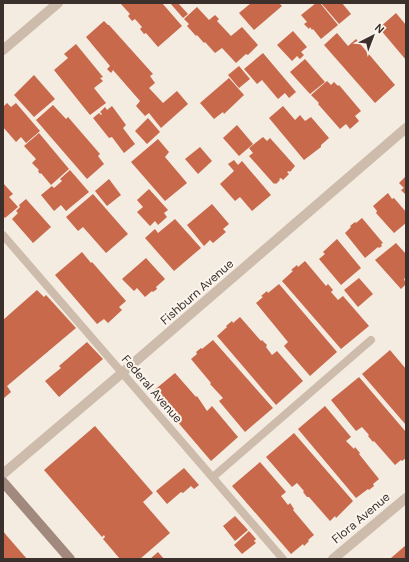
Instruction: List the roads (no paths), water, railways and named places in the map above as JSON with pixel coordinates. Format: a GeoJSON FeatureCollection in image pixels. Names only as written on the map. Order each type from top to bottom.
{"type":"FeatureCollection","features":[{"type":"Feature","properties":{"kind":"main road"},"geometry":{"type":"LineString","coordinates":[[3,482],[70,559]]}},
{"type":"Feature","properties":{"kind":"street"},"geometry":{"type":"LineString","coordinates":[[3,50],[58,3]]}},
{"type":"Feature","properties":{"kind":"street","name":"Fishburn Avenue"},"geometry":{"type":"LineString","coordinates":[[3,474],[406,128]]}},
{"type":"Feature","properties":{"kind":"street","name":"Flora Avenue"},"geometry":{"type":"LineString","coordinates":[[333,559],[406,498]]}},
{"type":"Feature","properties":{"kind":"lane","name":"Federal Avenue"},"geometry":{"type":"LineString","coordinates":[[3,235],[283,559]]}},
{"type":"Feature","properties":{"kind":"lane"},"geometry":{"type":"LineString","coordinates":[[212,477],[371,340]]}}]}
